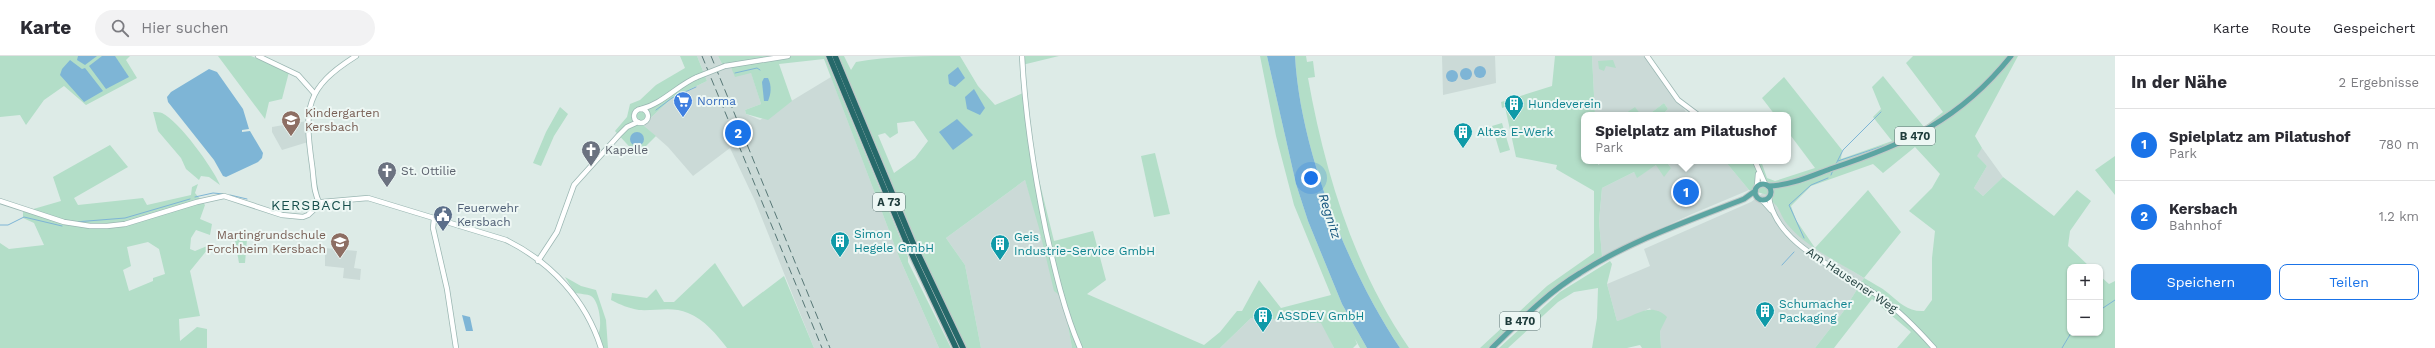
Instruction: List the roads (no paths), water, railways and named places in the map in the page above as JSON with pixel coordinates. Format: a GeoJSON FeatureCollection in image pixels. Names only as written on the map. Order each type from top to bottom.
{"type":"FeatureCollection","features":[{"type":"Feature","properties":{"kind":"highway","name":"A 73"},"geometry":{"type":"LineString","coordinates":[[829,56],[908,246],[956,348]]}},
{"type":"Feature","properties":{"kind":"highway","name":"A 73"},"geometry":{"type":"LineString","coordinates":[[835,56],[916,249],[963,348]]}},
{"type":"Feature","properties":{"kind":"main road"},"geometry":{"type":"LineString","coordinates":[[258,56],[298,75],[314,93]]}},
{"type":"Feature","properties":{"kind":"main road"},"geometry":{"type":"LineString","coordinates":[[320,204],[316,193],[309,128],[309,112],[314,93],[331,72],[356,56]]}},
{"type":"Feature","properties":{"kind":"main road"},"geometry":{"type":"LineString","coordinates":[[537,260],[557,232],[574,185],[583,172],[627,127],[634,115],[641,109],[656,103],[676,88],[697,77],[725,66],[774,57],[788,56]]}},
{"type":"Feature","properties":{"kind":"main road"},"geometry":{"type":"LineString","coordinates":[[1022,56],[1026,123],[1040,201],[1057,279],[1080,348]]}},
{"type":"Feature","properties":{"kind":"main road"},"geometry":{"type":"LineString","coordinates":[[1647,56],[1678,100],[1694,112]]}},
{"type":"Feature","properties":{"kind":"main road","name":"B 470"},"geometry":{"type":"LineString","coordinates":[[1767,185],[1784,184],[1830,170],[1902,143],[1938,124],[1980,90],[2011,56]]}},
{"type":"Feature","properties":{"kind":"main road"},"geometry":{"type":"LineString","coordinates":[[627,127],[638,122],[645,121],[647,115],[656,103]]}},
{"type":"Feature","properties":{"kind":"main road"},"geometry":{"type":"LineString","coordinates":[[641,109],[647,115]]}},
{"type":"Feature","properties":{"kind":"main road"},"geometry":{"type":"LineString","coordinates":[[634,115],[638,122]]}},
{"type":"Feature","properties":{"kind":"main road"},"geometry":{"type":"LineString","coordinates":[[1755,164],[1758,172],[1767,185],[1772,212]]}},
{"type":"Feature","properties":{"kind":"main road"},"geometry":{"type":"LineString","coordinates":[[1758,172],[1756,188],[1759,199],[1770,195]]}},
{"type":"Feature","properties":{"kind":"main road","name":"B 470"},"geometry":{"type":"LineString","coordinates":[[1770,195],[1784,184]]}},
{"type":"Feature","properties":{"kind":"main road"},"geometry":{"type":"LineString","coordinates":[[1756,188],[1767,185]]}},
{"type":"Feature","properties":{"kind":"main road","name":"B 470"},"geometry":{"type":"LineString","coordinates":[[1492,348],[1549,295],[1594,264],[1626,248],[1744,199],[1756,188]]}},
{"type":"Feature","properties":{"kind":"main road"},"geometry":{"type":"LineString","coordinates":[[0,201],[64,222],[90,226],[125,224],[211,198],[228,196],[282,214],[303,217],[308,215],[320,204],[333,200],[368,198],[506,240],[557,275],[580,302],[602,348]]}},
{"type":"Feature","properties":{"kind":"main road","name":"B 470"},"geometry":{"type":"LineString","coordinates":[[1744,199],[1759,199]]}},
{"type":"Feature","properties":{"kind":"main road","name":"Am Hausener Weg"},"geometry":{"type":"LineString","coordinates":[[1759,199],[1772,212],[1779,224],[1804,248],[1882,298],[1917,329],[1934,348]]}},
{"type":"Feature","properties":{"kind":"main road"},"geometry":{"type":"LineString","coordinates":[[434,219],[433,228],[446,283],[456,348]]}},
{"type":"Feature","properties":{"kind":"water"},"geometry":{"type":"Polygon","coordinates":[[[78,56],[97,56],[85,65],[77,60],[78,56]]]}},
{"type":"Feature","properties":{"kind":"water"},"geometry":{"type":"Polygon","coordinates":[[[102,56],[115,56],[129,77],[106,89],[89,66],[102,56]]]}},
{"type":"Feature","properties":{"kind":"water","name":"Regnitz"},"geometry":{"type":"Polygon","coordinates":[[[1267,56],[1295,56],[1299,92],[1306,130],[1330,208],[1362,283],[1400,348],[1367,348],[1342,304],[1308,221],[1296,184],[1267,56]]]}},
{"type":"Feature","properties":{"kind":"water"},"geometry":{"type":"Polygon","coordinates":[[[70,60],[82,69],[85,68],[103,91],[84,102],[60,75],[62,69],[70,60]]]}},
{"type":"Feature","properties":{"kind":"water"},"geometry":{"type":"Polygon","coordinates":[[[1478,66],[1482,66],[1486,72],[1482,78],[1478,78],[1474,74],[1474,70],[1478,66]]]}},
{"type":"Feature","properties":{"kind":"water"},"geometry":{"type":"Polygon","coordinates":[[[958,67],[965,78],[955,87],[949,84],[948,75],[958,67]]]}},
{"type":"Feature","properties":{"kind":"water"},"geometry":{"type":"Polygon","coordinates":[[[1464,68],[1468,68],[1472,74],[1468,80],[1464,80],[1460,76],[1460,72],[1464,68]]]}},
{"type":"Feature","properties":{"kind":"water"},"geometry":{"type":"Polygon","coordinates":[[[209,69],[217,72],[243,109],[249,129],[242,130],[242,132],[250,131],[263,153],[262,158],[258,162],[226,177],[223,176],[214,160],[168,102],[167,97],[171,92],[209,69]]]}},
{"type":"Feature","properties":{"kind":"water"},"geometry":{"type":"Polygon","coordinates":[[[1452,70],[1456,72],[1458,76],[1456,80],[1452,82],[1448,80],[1446,76],[1448,72],[1452,70]]]}},
{"type":"Feature","properties":{"kind":"water"},"geometry":{"type":"Polygon","coordinates":[[[764,78],[768,78],[771,87],[768,101],[764,101],[762,82],[764,78]]]}},
{"type":"Feature","properties":{"kind":"water"},"geometry":{"type":"Polygon","coordinates":[[[974,89],[985,108],[980,115],[967,109],[965,97],[974,89]]]}},
{"type":"Feature","properties":{"kind":"water"},"geometry":{"type":"Polygon","coordinates":[[[957,119],[973,135],[953,150],[939,132],[957,119]]]}},
{"type":"Feature","properties":{"kind":"water"},"geometry":{"type":"Polygon","coordinates":[[[637,132],[642,134],[644,139],[642,144],[637,146],[632,144],[630,139],[632,134],[637,132]]]}},
{"type":"Feature","properties":{"kind":"water"},"geometry":{"type":"Polygon","coordinates":[[[462,315],[470,317],[473,331],[466,331],[462,315]]]}},
{"type":"Feature","properties":{"kind":"waterway"},"geometry":{"type":"LineString","coordinates":[[735,73],[757,68],[760,70]]}},
{"type":"Feature","properties":{"kind":"waterway"},"geometry":{"type":"LineString","coordinates":[[656,110],[672,98],[696,87]]}},
{"type":"Feature","properties":{"kind":"waterway"},"geometry":{"type":"LineString","coordinates":[[1836,164],[1843,150],[1881,112]]}},
{"type":"Feature","properties":{"kind":"waterway"},"geometry":{"type":"LineString","coordinates":[[1838,161],[1883,146]]}},
{"type":"Feature","properties":{"kind":"waterway"},"geometry":{"type":"LineString","coordinates":[[1831,175],[1833,170]]}},
{"type":"Feature","properties":{"kind":"waterway"},"geometry":{"type":"LineString","coordinates":[[1804,238],[1789,205],[1811,185],[1828,178]]}},
{"type":"Feature","properties":{"kind":"waterway"},"geometry":{"type":"LineString","coordinates":[[195,197],[213,193],[224,194]]}},
{"type":"Feature","properties":{"kind":"waterway"},"geometry":{"type":"LineString","coordinates":[[230,195],[247,199]]}},
{"type":"Feature","properties":{"kind":"waterway"},"geometry":{"type":"LineString","coordinates":[[75,222],[125,218],[190,199]]}},
{"type":"Feature","properties":{"kind":"waterway"},"geometry":{"type":"LineString","coordinates":[[0,225],[8,225],[24,217],[62,226]]}},
{"type":"Feature","properties":{"kind":"waterway"},"geometry":{"type":"LineString","coordinates":[[1782,265],[1794,252]]}},
{"type":"Feature","properties":{"kind":"waterway"},"geometry":{"type":"LineString","coordinates":[[2103,308],[2115,300]]}},
{"type":"Feature","properties":{"kind":"waterway"},"geometry":{"type":"LineString","coordinates":[[2062,348],[2069,336]]}},
{"type":"Feature","properties":{"kind":"railway"},"geometry":{"type":"LineString","coordinates":[[702,56],[822,348]]}},
{"type":"Feature","properties":{"kind":"railway"},"geometry":{"type":"LineString","coordinates":[[711,56],[830,348]]}},
{"type":"Feature","properties":{"kind":"place","name":"Norma"},"geometry":{"type":"Point","coordinates":[683,118]}},
{"type":"Feature","properties":{"kind":"place","name":"Hundeverein"},"geometry":{"type":"Point","coordinates":[1514,121]}},
{"type":"Feature","properties":{"kind":"place","name":"Kersbach"},"geometry":{"type":"Point","coordinates":[738,133]}},
{"type":"Feature","properties":{"kind":"place","name":"Kindergarten Kersbach"},"geometry":{"type":"Point","coordinates":[291,137]}},
{"type":"Feature","properties":{"kind":"place","name":"Altes E-Werk"},"geometry":{"type":"Point","coordinates":[1463,149]}},
{"type":"Feature","properties":{"kind":"place","name":"Kapelle"},"geometry":{"type":"Point","coordinates":[591,167]}},
{"type":"Feature","properties":{"kind":"place","name":"St. Ottilie"},"geometry":{"type":"Point","coordinates":[387,188]}},
{"type":"Feature","properties":{"kind":"place","name":"Spielplatz am Pilatushof"},"geometry":{"type":"Point","coordinates":[1686,192]}},
{"type":"Feature","properties":{"kind":"place","name":"Feuerwehr Kersbach"},"geometry":{"type":"Point","coordinates":[443,232]}},
{"type":"Feature","properties":{"kind":"place","name":"Simon Hegele GmbH"},"geometry":{"type":"Point","coordinates":[840,258]}},
{"type":"Feature","properties":{"kind":"place","name":"Martingrundschule Forchheim Kersbach"},"geometry":{"type":"Point","coordinates":[340,259]}},
{"type":"Feature","properties":{"kind":"place","name":"Geis Industrie-Service GmbH"},"geometry":{"type":"Point","coordinates":[1000,261]}},
{"type":"Feature","properties":{"kind":"place","name":"Schumacher Packaging"},"geometry":{"type":"Point","coordinates":[1765,328]}},
{"type":"Feature","properties":{"kind":"place","name":"ASSDEV GmbH"},"geometry":{"type":"Point","coordinates":[1263,333]}},
{"type":"Feature","properties":{"kind":"district","name":"KERSBACH"},"geometry":{"type":"Point","coordinates":[312,205]}}]}
